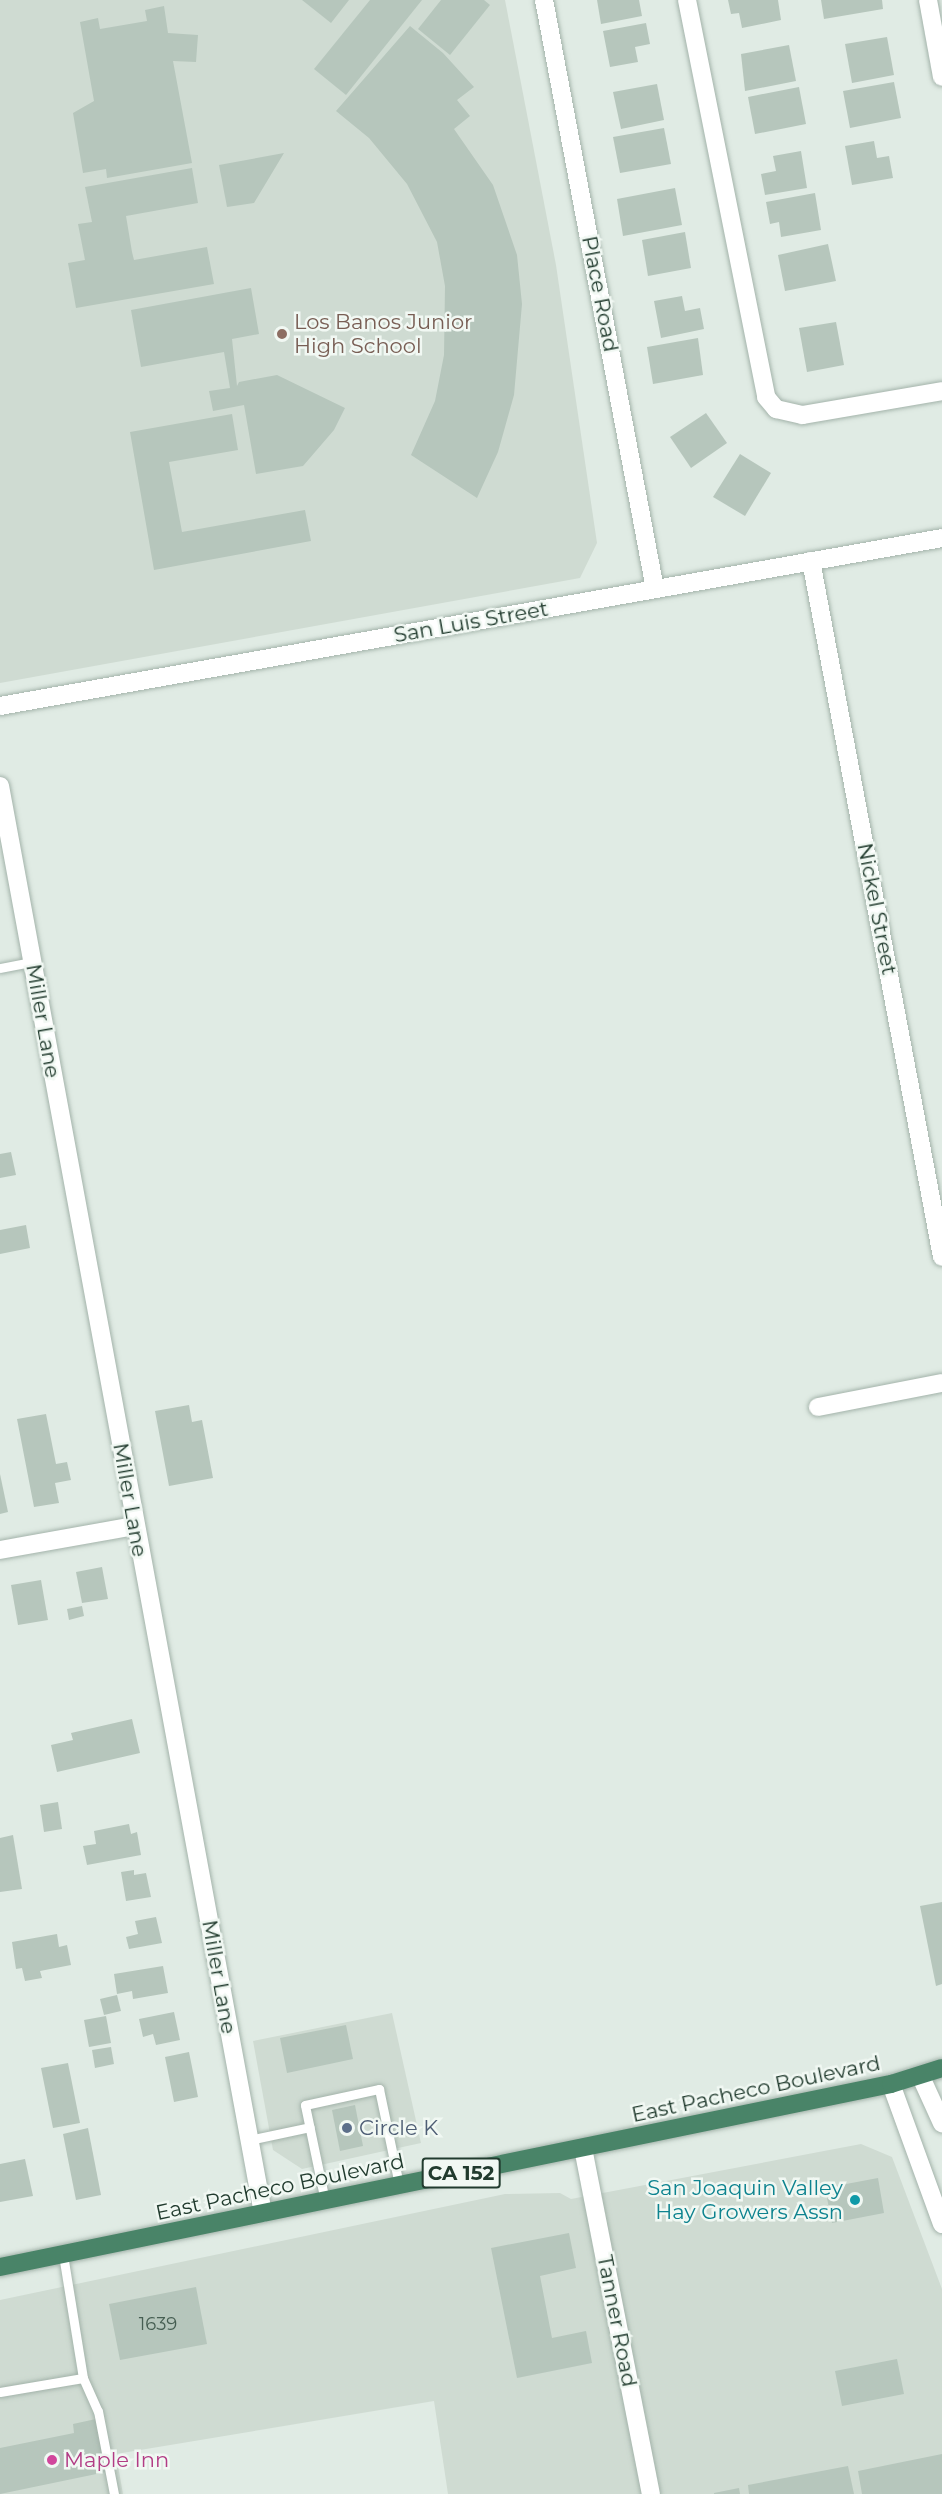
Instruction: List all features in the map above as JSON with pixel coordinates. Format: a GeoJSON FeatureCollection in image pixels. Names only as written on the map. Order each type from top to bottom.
{"type":"FeatureCollection","features":[{"type":"Feature","properties":{"kind":"highway","name":"East Pacheco Boulevard"},"geometry":{"type":"LineString","coordinates":[[0,2267],[891,2084],[921,2077],[942,2068]]}},
{"type":"Feature","properties":{"kind":"highway","name":"East Pacheco Boulevard"},"geometry":{"type":"LineString","coordinates":[[921,2077],[942,2080]]}},
{"type":"Feature","properties":{"kind":"street","name":"Place Road"},"geometry":{"type":"LineString","coordinates":[[544,0],[655,589]]}},
{"type":"Feature","properties":{"kind":"street"},"geometry":{"type":"LineString","coordinates":[[687,0],[766,397],[776,409],[802,415],[942,391]]}},
{"type":"Feature","properties":{"kind":"street"},"geometry":{"type":"LineString","coordinates":[[928,0],[942,77]]}},
{"type":"Feature","properties":{"kind":"street","name":"San Luis Street"},"geometry":{"type":"LineString","coordinates":[[0,706],[942,538]]}},
{"type":"Feature","properties":{"kind":"street","name":"Nickel Street"},"geometry":{"type":"LineString","coordinates":[[812,561],[942,1257]]}},
{"type":"Feature","properties":{"kind":"street","name":"Miller Lane"},"geometry":{"type":"LineString","coordinates":[[0,786],[6,851],[32,962],[263,2213]]}},
{"type":"Feature","properties":{"kind":"street"},"geometry":{"type":"LineString","coordinates":[[818,1407],[942,1383]]}},
{"type":"Feature","properties":{"kind":"street"},"geometry":{"type":"LineString","coordinates":[[0,1550],[135,1526]]}},
{"type":"Feature","properties":{"kind":"street"},"geometry":{"type":"LineString","coordinates":[[921,2077],[942,2123]]}},
{"type":"Feature","properties":{"kind":"street"},"geometry":{"type":"LineString","coordinates":[[891,2084],[942,2224]]}},
{"type":"Feature","properties":{"kind":"street","name":"Tanner Road"},"geometry":{"type":"LineString","coordinates":[[583,2148],[651,2494]]}},
{"type":"Feature","properties":{"kind":"lane"},"geometry":{"type":"LineString","coordinates":[[0,968],[32,962]]}},
{"type":"Feature","properties":{"kind":"lane"},"geometry":{"type":"LineString","coordinates":[[325,2201],[305,2104],[380,2090],[399,2185]]}},
{"type":"Feature","properties":{"kind":"lane"},"geometry":{"type":"LineString","coordinates":[[249,2140],[310,2127]]}},
{"type":"Feature","properties":{"kind":"lane"},"geometry":{"type":"LineString","coordinates":[[63,2254],[83,2378],[98,2411],[114,2494]]}},
{"type":"Feature","properties":{"kind":"lane"},"geometry":{"type":"LineString","coordinates":[[0,2392],[83,2378]]}},
{"type":"Feature","properties":{"kind":"shaded area","name":"Los Banos Junior High School"},"geometry":{"type":"Polygon","coordinates":[[[0,0],[505,0],[556,265],[597,543],[580,578],[0,683],[0,0]]]}},
{"type":"Feature","properties":{"kind":"shaded area"},"geometry":{"type":"Polygon","coordinates":[[[392,2013],[421,2143],[302,2169],[273,2150],[253,2041],[392,2013]]]}},
{"type":"Feature","properties":{"kind":"shaded area"},"geometry":{"type":"Polygon","coordinates":[[[861,2144],[892,2157],[942,2289],[942,2494],[448,2494],[434,2401],[116,2454],[123,2494],[0,2494],[0,2300],[505,2194],[560,2193],[571,2199],[861,2144]]]}},
{"type":"Feature","properties":{"kind":"building"},"geometry":{"type":"Polygon","coordinates":[[[302,0],[349,0],[331,23],[302,0]]]}},
{"type":"Feature","properties":{"kind":"building"},"geometry":{"type":"Polygon","coordinates":[[[370,0],[422,0],[346,95],[314,69],[370,0]]]}},
{"type":"Feature","properties":{"kind":"building"},"geometry":{"type":"Polygon","coordinates":[[[441,0],[484,0],[490,5],[450,55],[418,29],[441,0]]]}},
{"type":"Feature","properties":{"kind":"building"},"geometry":{"type":"Polygon","coordinates":[[[597,0],[639,0],[642,16],[601,24],[597,0]]]}},
{"type":"Feature","properties":{"kind":"building"},"geometry":{"type":"Polygon","coordinates":[[[728,0],[778,0],[781,20],[742,28],[739,13],[731,14],[728,0]]]}},
{"type":"Feature","properties":{"kind":"building"},"geometry":{"type":"Polygon","coordinates":[[[821,0],[882,0],[883,9],[824,19],[821,0]]]}},
{"type":"Feature","properties":{"kind":"building"},"geometry":{"type":"Polygon","coordinates":[[[164,6],[168,33],[198,35],[196,62],[173,61],[192,163],[107,178],[106,169],[83,173],[73,113],[94,101],[80,22],[98,18],[100,29],[147,21],[145,10],[164,6]]]}},
{"type":"Feature","properties":{"kind":"building"},"geometry":{"type":"Polygon","coordinates":[[[646,23],[650,44],[635,47],[638,62],[610,67],[603,31],[646,23]]]}},
{"type":"Feature","properties":{"kind":"building"},"geometry":{"type":"Polygon","coordinates":[[[410,26],[443,53],[474,87],[457,100],[470,116],[454,129],[493,185],[517,255],[522,304],[514,395],[498,452],[477,498],[411,455],[435,401],[444,355],[445,286],[437,242],[407,184],[369,138],[336,111],[410,26]]]}},
{"type":"Feature","properties":{"kind":"building"},"geometry":{"type":"Polygon","coordinates":[[[887,37],[894,75],[852,83],[845,44],[887,37]]]}},
{"type":"Feature","properties":{"kind":"building"},"geometry":{"type":"Polygon","coordinates":[[[789,45],[796,81],[745,91],[741,54],[789,45]]]}},
{"type":"Feature","properties":{"kind":"building"},"geometry":{"type":"Polygon","coordinates":[[[894,82],[901,118],[850,128],[843,91],[894,82]]]}},
{"type":"Feature","properties":{"kind":"building"},"geometry":{"type":"Polygon","coordinates":[[[657,84],[664,120],[621,129],[613,92],[657,84]]]}},
{"type":"Feature","properties":{"kind":"building"},"geometry":{"type":"Polygon","coordinates":[[[799,87],[806,124],[755,134],[748,97],[799,87]]]}},
{"type":"Feature","properties":{"kind":"building"},"geometry":{"type":"Polygon","coordinates":[[[664,128],[671,164],[620,173],[613,137],[664,128]]]}},
{"type":"Feature","properties":{"kind":"building"},"geometry":{"type":"Polygon","coordinates":[[[874,141],[877,158],[889,156],[893,178],[852,185],[845,146],[874,141]]]}},
{"type":"Feature","properties":{"kind":"building"},"geometry":{"type":"Polygon","coordinates":[[[801,151],[807,188],[765,195],[761,174],[776,171],[773,156],[801,151]]]}},
{"type":"Feature","properties":{"kind":"building"},"geometry":{"type":"Polygon","coordinates":[[[284,153],[254,203],[227,207],[219,165],[284,153]]]}},
{"type":"Feature","properties":{"kind":"building"},"geometry":{"type":"Polygon","coordinates":[[[192,168],[198,203],[126,216],[132,252],[134,260],[207,247],[214,284],[76,308],[68,263],[85,260],[78,224],[92,222],[85,187],[192,168]]]}},
{"type":"Feature","properties":{"kind":"building"},"geometry":{"type":"Polygon","coordinates":[[[675,188],[682,225],[623,236],[617,199],[675,188]]]}},
{"type":"Feature","properties":{"kind":"building"},"geometry":{"type":"Polygon","coordinates":[[[815,193],[821,230],[781,237],[779,222],[770,224],[766,202],[815,193]]]}},
{"type":"Feature","properties":{"kind":"building"},"geometry":{"type":"Polygon","coordinates":[[[685,232],[691,268],[648,276],[642,240],[685,232]]]}},
{"type":"Feature","properties":{"kind":"building"},"geometry":{"type":"Polygon","coordinates":[[[828,244],[836,281],[785,291],[778,255],[828,244]]]}},
{"type":"Feature","properties":{"kind":"building"},"geometry":{"type":"Polygon","coordinates":[[[251,288],[259,334],[232,339],[237,386],[239,382],[277,375],[345,408],[334,430],[303,466],[256,474],[244,405],[213,411],[209,391],[230,388],[224,352],[141,367],[131,310],[251,288]]]}},
{"type":"Feature","properties":{"kind":"building"},"geometry":{"type":"Polygon","coordinates":[[[682,296],[685,311],[700,308],[704,329],[661,338],[654,301],[682,296]]]}},
{"type":"Feature","properties":{"kind":"building"},"geometry":{"type":"Polygon","coordinates":[[[836,322],[844,365],[807,372],[799,328],[836,322]]]}},
{"type":"Feature","properties":{"kind":"building"},"geometry":{"type":"Polygon","coordinates":[[[698,338],[703,375],[653,384],[647,347],[698,338]]]}},
{"type":"Feature","properties":{"kind":"building"},"geometry":{"type":"Polygon","coordinates":[[[706,413],[727,443],[691,468],[670,437],[706,413]]]}},
{"type":"Feature","properties":{"kind":"building"},"geometry":{"type":"Polygon","coordinates":[[[232,414],[238,450],[169,462],[182,532],[305,510],[311,541],[154,570],[130,432],[232,414]]]}},
{"type":"Feature","properties":{"kind":"building"},"geometry":{"type":"Polygon","coordinates":[[[740,454],[771,473],[745,516],[713,497],[740,454]]]}},
{"type":"Feature","properties":{"kind":"building"},"geometry":{"type":"Polygon","coordinates":[[[11,1152],[16,1175],[0,1178],[0,1154],[11,1152]]]}},
{"type":"Feature","properties":{"kind":"building"},"geometry":{"type":"Polygon","coordinates":[[[26,1225],[30,1248],[0,1254],[0,1230],[26,1225]]]}},
{"type":"Feature","properties":{"kind":"building"},"geometry":{"type":"Polygon","coordinates":[[[189,1405],[192,1422],[202,1420],[213,1478],[169,1486],[155,1411],[189,1405]]]}},
{"type":"Feature","properties":{"kind":"building"},"geometry":{"type":"Polygon","coordinates":[[[46,1414],[56,1464],[67,1462],[71,1480],[55,1483],[59,1503],[34,1507],[17,1419],[46,1414]]]}},
{"type":"Feature","properties":{"kind":"building"},"geometry":{"type":"Polygon","coordinates":[[[0,1474],[8,1512],[0,1514],[0,1474]]]}},
{"type":"Feature","properties":{"kind":"building"},"geometry":{"type":"Polygon","coordinates":[[[102,1567],[108,1599],[82,1603],[76,1572],[102,1567]]]}},
{"type":"Feature","properties":{"kind":"building"},"geometry":{"type":"Polygon","coordinates":[[[41,1580],[48,1620],[18,1625],[11,1585],[41,1580]]]}},
{"type":"Feature","properties":{"kind":"building"},"geometry":{"type":"Polygon","coordinates":[[[82,1606],[84,1616],[69,1620],[67,1609],[82,1606]]]}},
{"type":"Feature","properties":{"kind":"building"},"geometry":{"type":"Polygon","coordinates":[[[132,1719],[140,1753],[57,1772],[51,1745],[73,1740],[71,1733],[132,1719]]]}},
{"type":"Feature","properties":{"kind":"building"},"geometry":{"type":"Polygon","coordinates":[[[58,1802],[62,1829],[44,1832],[40,1805],[58,1802]]]}},
{"type":"Feature","properties":{"kind":"building"},"geometry":{"type":"Polygon","coordinates":[[[129,1824],[131,1834],[137,1832],[141,1855],[87,1865],[83,1846],[96,1844],[94,1831],[129,1824]]]}},
{"type":"Feature","properties":{"kind":"building"},"geometry":{"type":"Polygon","coordinates":[[[13,1835],[22,1889],[0,1892],[0,1838],[13,1835]]]}},
{"type":"Feature","properties":{"kind":"building"},"geometry":{"type":"Polygon","coordinates":[[[134,1870],[134,1875],[146,1873],[151,1897],[126,1901],[121,1872],[134,1870]]]}},
{"type":"Feature","properties":{"kind":"building"},"geometry":{"type":"Polygon","coordinates":[[[942,1902],[942,1984],[936,1986],[920,1906],[942,1902]]]}},
{"type":"Feature","properties":{"kind":"building"},"geometry":{"type":"Polygon","coordinates":[[[156,1917],[162,1943],[129,1949],[126,1937],[138,1934],[135,1921],[156,1917]]]}},
{"type":"Feature","properties":{"kind":"building"},"geometry":{"type":"Polygon","coordinates":[[[57,1934],[59,1947],[67,1945],[71,1965],[40,1971],[42,1978],[25,1981],[22,1968],[16,1969],[12,1942],[57,1934]]]}},
{"type":"Feature","properties":{"kind":"building"},"geometry":{"type":"Polygon","coordinates":[[[163,1966],[168,1993],[133,1999],[132,1991],[117,1994],[114,1974],[163,1966]]]}},
{"type":"Feature","properties":{"kind":"building"},"geometry":{"type":"Polygon","coordinates":[[[117,1995],[121,2011],[104,2015],[100,1999],[117,1995]]]}},
{"type":"Feature","properties":{"kind":"building"},"geometry":{"type":"Polygon","coordinates":[[[174,2012],[180,2040],[156,2045],[153,2034],[143,2037],[139,2019],[174,2012]]]}},
{"type":"Feature","properties":{"kind":"building"},"geometry":{"type":"Polygon","coordinates":[[[106,2016],[111,2043],[89,2047],[84,2020],[106,2016]]]}},
{"type":"Feature","properties":{"kind":"building"},"geometry":{"type":"Polygon","coordinates":[[[346,2025],[353,2059],[287,2073],[280,2038],[346,2025]]]}},
{"type":"Feature","properties":{"kind":"building"},"geometry":{"type":"Polygon","coordinates":[[[111,2047],[114,2064],[95,2068],[92,2050],[111,2047]]]}},
{"type":"Feature","properties":{"kind":"building"},"geometry":{"type":"Polygon","coordinates":[[[189,2052],[198,2097],[174,2102],[165,2057],[189,2052]]]}},
{"type":"Feature","properties":{"kind":"building"},"geometry":{"type":"Polygon","coordinates":[[[68,2063],[80,2123],[53,2128],[41,2068],[68,2063]]]}},
{"type":"Feature","properties":{"kind":"building"},"geometry":{"type":"Polygon","coordinates":[[[355,2105],[363,2146],[340,2151],[332,2110],[355,2105]]]}},
{"type":"Feature","properties":{"kind":"building"},"geometry":{"type":"Polygon","coordinates":[[[88,2128],[101,2195],[76,2200],[63,2134],[88,2128]]]}},
{"type":"Feature","properties":{"kind":"building"},"geometry":{"type":"Polygon","coordinates":[[[25,2159],[33,2196],[0,2202],[0,2164],[25,2159]]]}},
{"type":"Feature","properties":{"kind":"building","name":"San Joaquin Valley Hay Growers Assn"},"geometry":{"type":"Polygon","coordinates":[[[878,2178],[884,2213],[832,2223],[825,2188],[878,2178]]]}},
{"type":"Feature","properties":{"kind":"building"},"geometry":{"type":"Polygon","coordinates":[[[569,2233],[576,2268],[540,2276],[552,2338],[586,2331],[592,2363],[517,2378],[491,2248],[569,2233]]]}},
{"type":"Feature","properties":{"kind":"building"},"geometry":{"type":"Polygon","coordinates":[[[196,2287],[207,2344],[120,2360],[109,2304],[196,2287]]]}},
{"type":"Feature","properties":{"kind":"building"},"geometry":{"type":"Polygon","coordinates":[[[897,2359],[904,2394],[842,2406],[835,2371],[897,2359]]]}},
{"type":"Feature","properties":{"kind":"building","name":"Maple Inn"},"geometry":{"type":"Polygon","coordinates":[[[96,2419],[106,2472],[0,2494],[0,2448],[74,2433],[73,2424],[96,2419]]]}},
{"type":"Feature","properties":{"kind":"building"},"geometry":{"type":"Polygon","coordinates":[[[942,2454],[942,2494],[862,2494],[858,2471],[942,2454]]]}},
{"type":"Feature","properties":{"kind":"building"},"geometry":{"type":"Polygon","coordinates":[[[848,2466],[854,2494],[749,2494],[748,2485],[848,2466]]]}},
{"type":"Feature","properties":{"kind":"building"},"geometry":{"type":"Polygon","coordinates":[[[739,2488],[740,2494],[714,2494],[714,2493],[739,2488]]]}},
{"type":"Feature","properties":{"kind":"place","name":"Los Banos Junior High School"},"geometry":{"type":"Point","coordinates":[282,334]}},
{"type":"Feature","properties":{"kind":"place","name":"Circle K"},"geometry":{"type":"Point","coordinates":[347,2128]}},
{"type":"Feature","properties":{"kind":"place","name":"San Joaquin Valley Hay Growers Assn"},"geometry":{"type":"Point","coordinates":[855,2200]}},
{"type":"Feature","properties":{"kind":"place","name":"Maple Inn"},"geometry":{"type":"Point","coordinates":[52,2460]}}]}
